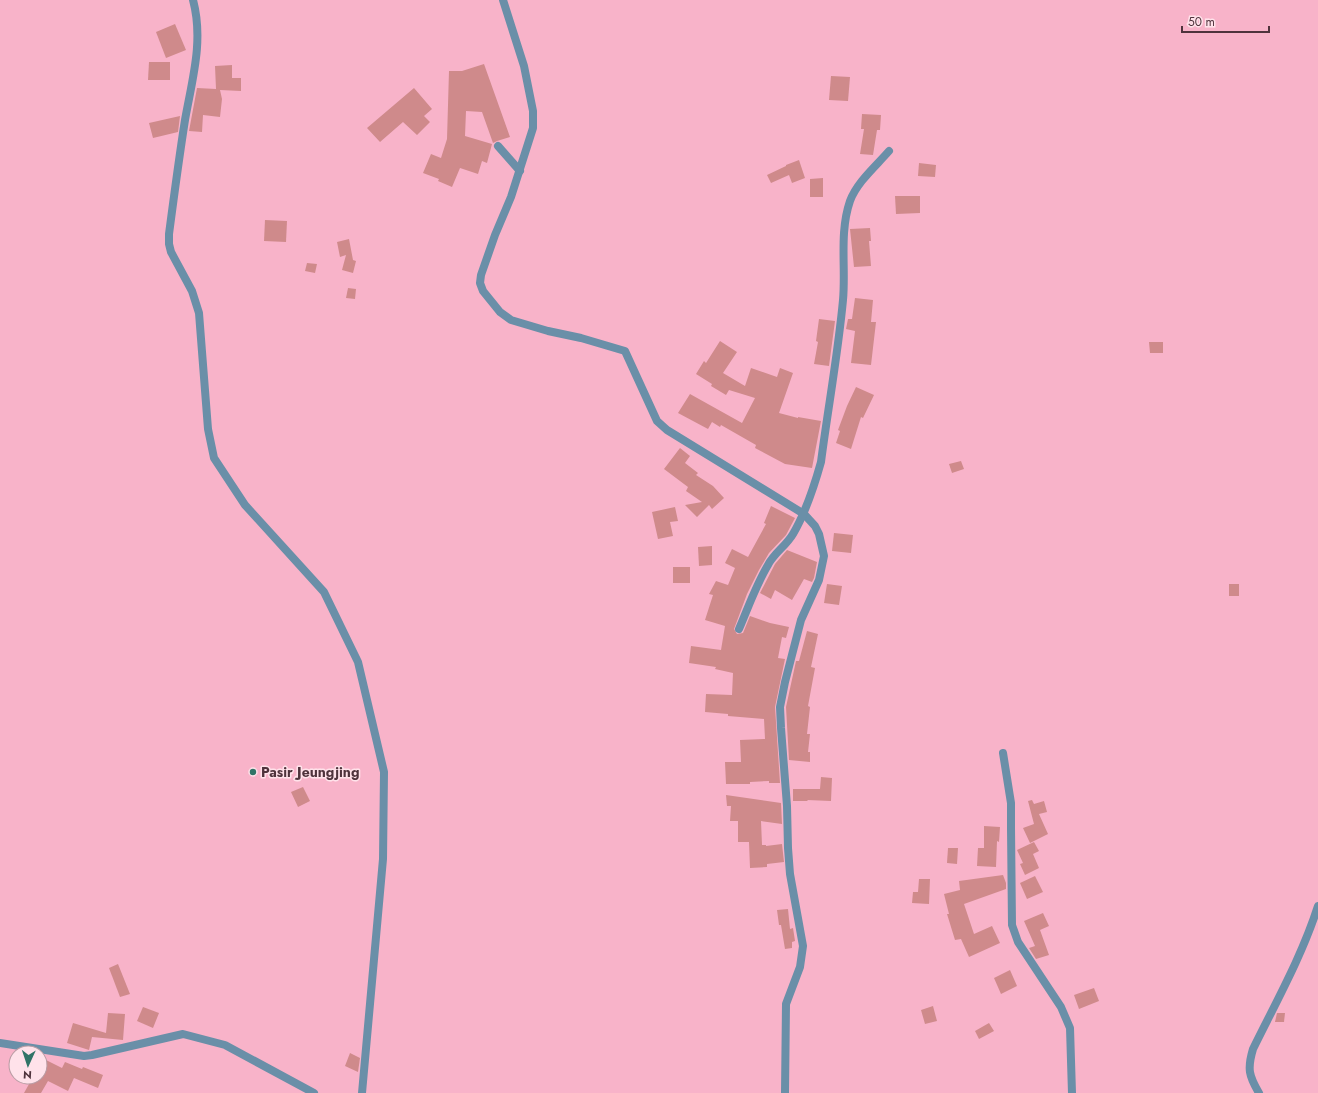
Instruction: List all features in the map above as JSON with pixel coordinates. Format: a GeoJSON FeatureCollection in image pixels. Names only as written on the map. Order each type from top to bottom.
{"type":"FeatureCollection","features":[{"type":"Feature","properties":{"kind":"street"},"geometry":{"type":"LineString","coordinates":[[193,0],[198,37],[197,54],[185,122],[169,234],[169,244],[174,258],[192,291],[199,313],[208,429],[214,458],[245,505],[324,592],[358,662],[384,772],[383,859],[362,1093]]}},
{"type":"Feature","properties":{"kind":"street"},"geometry":{"type":"LineString","coordinates":[[503,0],[524,66],[533,110],[534,128],[520,171],[480,275],[480,283],[483,290],[500,312],[511,320],[624,351],[657,421],[667,430],[804,514],[815,526],[819,534],[824,556],[819,580],[801,620],[780,707],[788,806],[788,848],[790,874],[803,946],[800,966],[786,1004],[785,1093]]}},
{"type":"Feature","properties":{"kind":"street"},"geometry":{"type":"LineString","coordinates":[[498,146],[520,171]]}},
{"type":"Feature","properties":{"kind":"street"},"geometry":{"type":"LineString","coordinates":[[738,629],[767,566],[774,555],[793,535],[804,514],[821,462],[844,298],[844,255],[847,215],[851,200],[861,182],[889,151]]}},
{"type":"Feature","properties":{"kind":"street"},"geometry":{"type":"LineString","coordinates":[[1003,753],[1012,803],[1010,828],[1012,925],[1018,942],[1060,1007],[1070,1028],[1072,1093]]}},
{"type":"Feature","properties":{"kind":"street"},"geometry":{"type":"LineString","coordinates":[[1259,1093],[1249,1072],[1249,1064],[1253,1050],[1299,956],[1318,906]]}},
{"type":"Feature","properties":{"kind":"street"},"geometry":{"type":"LineString","coordinates":[[0,1043],[84,1056],[184,1034],[226,1045],[314,1093]]}},
{"type":"Feature","properties":{"kind":"building"},"geometry":{"type":"Polygon","coordinates":[[[175,24],[186,50],[166,58],[156,32],[175,24]]]}},
{"type":"Feature","properties":{"kind":"building"},"geometry":{"type":"Polygon","coordinates":[[[149,62],[170,62],[170,80],[148,80],[149,62]]]}},
{"type":"Feature","properties":{"kind":"building"},"geometry":{"type":"Polygon","coordinates":[[[484,64],[510,137],[493,143],[482,112],[466,111],[465,136],[492,144],[487,163],[482,161],[478,174],[460,168],[452,187],[438,181],[439,179],[423,173],[431,154],[441,158],[447,139],[449,71],[462,71],[484,64]]]}},
{"type":"Feature","properties":{"kind":"building"},"geometry":{"type":"Polygon","coordinates":[[[232,65],[232,78],[241,78],[241,91],[220,90],[222,99],[220,117],[203,115],[202,132],[189,131],[197,88],[216,89],[215,66],[232,65]]]}},
{"type":"Feature","properties":{"kind":"building"},"geometry":{"type":"Polygon","coordinates":[[[831,76],[850,77],[848,101],[829,100],[831,76]]]}},
{"type":"Feature","properties":{"kind":"building"},"geometry":{"type":"Polygon","coordinates":[[[414,88],[432,109],[424,116],[430,122],[417,135],[403,122],[380,142],[367,128],[414,88]]]}},
{"type":"Feature","properties":{"kind":"building"},"geometry":{"type":"Polygon","coordinates":[[[862,114],[881,115],[880,130],[877,130],[873,155],[860,154],[864,129],[861,129],[862,114]]]}},
{"type":"Feature","properties":{"kind":"building"},"geometry":{"type":"Polygon","coordinates":[[[180,116],[178,132],[153,138],[149,123],[180,116]]]}},
{"type":"Feature","properties":{"kind":"building"},"geometry":{"type":"Polygon","coordinates":[[[799,160],[805,178],[792,183],[789,175],[771,183],[767,175],[799,160]]]}},
{"type":"Feature","properties":{"kind":"building"},"geometry":{"type":"Polygon","coordinates":[[[919,163],[936,165],[935,177],[918,176],[919,163]]]}},
{"type":"Feature","properties":{"kind":"building"},"geometry":{"type":"Polygon","coordinates":[[[823,178],[823,197],[810,197],[810,179],[823,178]]]}},
{"type":"Feature","properties":{"kind":"building"},"geometry":{"type":"Polygon","coordinates":[[[895,196],[920,196],[920,213],[896,214],[895,196]]]}},
{"type":"Feature","properties":{"kind":"building"},"geometry":{"type":"Polygon","coordinates":[[[265,220],[287,221],[286,242],[264,241],[265,220]]]}},
{"type":"Feature","properties":{"kind":"building"},"geometry":{"type":"Polygon","coordinates":[[[870,228],[871,241],[869,241],[871,266],[854,267],[850,229],[870,228]]]}},
{"type":"Feature","properties":{"kind":"building"},"geometry":{"type":"Polygon","coordinates":[[[349,239],[353,260],[356,261],[353,273],[342,270],[346,255],[340,257],[337,242],[349,239]]]}},
{"type":"Feature","properties":{"kind":"building"},"geometry":{"type":"Polygon","coordinates":[[[307,263],[317,264],[315,273],[305,271],[307,263]]]}},
{"type":"Feature","properties":{"kind":"building"},"geometry":{"type":"Polygon","coordinates":[[[348,288],[356,289],[355,299],[346,298],[348,288]]]}},
{"type":"Feature","properties":{"kind":"building"},"geometry":{"type":"Polygon","coordinates":[[[855,298],[873,300],[871,322],[876,322],[871,365],[851,363],[855,331],[846,329],[848,319],[852,319],[855,298]]]}},
{"type":"Feature","properties":{"kind":"building"},"geometry":{"type":"Polygon","coordinates":[[[819,319],[835,321],[829,366],[814,364],[818,342],[816,341],[819,319]]]}},
{"type":"Feature","properties":{"kind":"building"},"geometry":{"type":"Polygon","coordinates":[[[720,341],[737,352],[723,373],[745,386],[751,368],[777,377],[780,368],[793,373],[779,413],[798,418],[821,421],[812,468],[785,464],[755,448],[756,445],[721,425],[720,427],[712,422],[708,429],[678,413],[690,394],[742,423],[755,398],[729,390],[726,395],[711,386],[712,384],[696,374],[704,361],[706,363],[720,341]]]}},
{"type":"Feature","properties":{"kind":"building"},"geometry":{"type":"Polygon","coordinates":[[[1149,342],[1163,342],[1163,353],[1150,353],[1149,342]]]}},
{"type":"Feature","properties":{"kind":"building"},"geometry":{"type":"Polygon","coordinates":[[[856,387],[874,395],[863,418],[861,417],[851,449],[836,443],[840,431],[838,430],[856,387]]]}},
{"type":"Feature","properties":{"kind":"building"},"geometry":{"type":"Polygon","coordinates":[[[680,448],[690,456],[685,463],[698,473],[696,475],[713,486],[724,498],[712,509],[709,505],[697,517],[685,505],[702,502],[686,491],[688,487],[664,469],[680,448]]]}},
{"type":"Feature","properties":{"kind":"building"},"geometry":{"type":"Polygon","coordinates":[[[961,461],[964,469],[952,473],[949,464],[961,461]]]}},
{"type":"Feature","properties":{"kind":"building"},"geometry":{"type":"Polygon","coordinates":[[[771,506],[795,518],[786,535],[769,553],[759,570],[747,594],[734,629],[737,634],[743,633],[750,616],[770,623],[789,627],[786,638],[782,637],[778,658],[785,659],[775,707],[780,783],[769,783],[769,781],[750,782],[750,784],[726,784],[725,762],[741,762],[740,740],[765,739],[764,719],[728,716],[728,714],[705,712],[706,694],[732,695],[733,673],[715,669],[716,667],[689,663],[691,646],[721,650],[725,626],[705,620],[713,595],[709,594],[716,581],[728,585],[735,568],[725,563],[732,549],[748,557],[766,524],[764,523],[771,506]]]}},
{"type":"Feature","properties":{"kind":"building"},"geometry":{"type":"Polygon","coordinates":[[[675,507],[678,521],[670,522],[673,536],[658,539],[652,512],[675,507]]]}},
{"type":"Feature","properties":{"kind":"building"},"geometry":{"type":"Polygon","coordinates":[[[834,533],[853,535],[851,553],[832,551],[834,533]]]}},
{"type":"Feature","properties":{"kind":"building"},"geometry":{"type":"Polygon","coordinates":[[[712,546],[712,565],[699,566],[698,547],[712,546]]]}},
{"type":"Feature","properties":{"kind":"building"},"geometry":{"type":"Polygon","coordinates":[[[787,550],[817,562],[814,578],[812,582],[804,579],[792,600],[775,590],[771,599],[760,593],[775,564],[787,550]]]}},
{"type":"Feature","properties":{"kind":"building"},"geometry":{"type":"Polygon","coordinates":[[[673,567],[690,567],[690,583],[673,583],[673,567]]]}},
{"type":"Feature","properties":{"kind":"building"},"geometry":{"type":"Polygon","coordinates":[[[827,584],[842,586],[839,605],[824,603],[827,584]]]}},
{"type":"Feature","properties":{"kind":"building"},"geometry":{"type":"Polygon","coordinates":[[[1229,584],[1239,584],[1239,596],[1229,596],[1229,584]]]}},
{"type":"Feature","properties":{"kind":"building"},"geometry":{"type":"Polygon","coordinates":[[[807,631],[818,634],[811,667],[815,668],[808,706],[810,707],[807,734],[810,734],[808,752],[810,752],[810,762],[789,760],[786,707],[796,661],[799,661],[807,631]]]}},
{"type":"Feature","properties":{"kind":"building"},"geometry":{"type":"Polygon","coordinates":[[[821,777],[832,778],[831,801],[793,801],[793,789],[820,789],[821,777]]]}},
{"type":"Feature","properties":{"kind":"building"},"geometry":{"type":"Polygon","coordinates":[[[303,787],[310,801],[298,807],[291,792],[303,787]]]}},
{"type":"Feature","properties":{"kind":"building"},"geometry":{"type":"Polygon","coordinates":[[[726,795],[781,803],[782,824],[761,821],[762,845],[782,844],[784,862],[767,864],[767,867],[750,868],[749,842],[738,842],[738,821],[730,821],[731,806],[727,806],[726,795]]]}},
{"type":"Feature","properties":{"kind":"building"},"geometry":{"type":"Polygon","coordinates":[[[1032,800],[1034,804],[1044,801],[1047,812],[1039,814],[1048,834],[1030,843],[1023,828],[1034,824],[1028,801],[1032,800]]]}},
{"type":"Feature","properties":{"kind":"building"},"geometry":{"type":"Polygon","coordinates":[[[984,826],[1000,827],[999,842],[997,841],[996,867],[977,866],[978,848],[984,848],[984,826]]]}},
{"type":"Feature","properties":{"kind":"building"},"geometry":{"type":"Polygon","coordinates":[[[1034,842],[1039,851],[1033,854],[1039,868],[1025,875],[1020,864],[1023,863],[1017,850],[1034,842]]]}},
{"type":"Feature","properties":{"kind":"building"},"geometry":{"type":"Polygon","coordinates":[[[948,848],[958,848],[957,864],[947,863],[948,848]]]}},
{"type":"Feature","properties":{"kind":"building"},"geometry":{"type":"Polygon","coordinates":[[[1003,875],[1006,883],[1006,889],[964,904],[974,934],[992,926],[1000,943],[969,957],[961,939],[955,940],[947,914],[949,914],[944,894],[960,890],[959,881],[1003,875]]]}},
{"type":"Feature","properties":{"kind":"building"},"geometry":{"type":"Polygon","coordinates":[[[1035,876],[1043,892],[1027,899],[1020,883],[1035,876]]]}},
{"type":"Feature","properties":{"kind":"building"},"geometry":{"type":"Polygon","coordinates":[[[919,879],[930,879],[929,904],[912,903],[913,892],[918,892],[919,879]]]}},
{"type":"Feature","properties":{"kind":"building"},"geometry":{"type":"Polygon","coordinates":[[[788,909],[790,929],[793,928],[795,941],[792,942],[792,948],[785,949],[777,910],[788,909]]]}},
{"type":"Feature","properties":{"kind":"building"},"geometry":{"type":"Polygon","coordinates":[[[1043,913],[1049,926],[1040,930],[1049,955],[1036,959],[1029,948],[1035,946],[1024,921],[1043,913]]]}},
{"type":"Feature","properties":{"kind":"building"},"geometry":{"type":"Polygon","coordinates":[[[118,964],[130,994],[120,997],[109,968],[118,964]]]}},
{"type":"Feature","properties":{"kind":"building"},"geometry":{"type":"Polygon","coordinates":[[[1010,970],[1017,986],[1001,994],[994,978],[1010,970]]]}},
{"type":"Feature","properties":{"kind":"building"},"geometry":{"type":"Polygon","coordinates":[[[1094,988],[1099,1001],[1079,1009],[1074,995],[1094,988]]]}},
{"type":"Feature","properties":{"kind":"building"},"geometry":{"type":"Polygon","coordinates":[[[933,1006],[937,1021],[925,1024],[921,1010],[933,1006]]]}},
{"type":"Feature","properties":{"kind":"building"},"geometry":{"type":"Polygon","coordinates":[[[143,1007],[159,1013],[153,1028],[137,1021],[143,1007]]]}},
{"type":"Feature","properties":{"kind":"building"},"geometry":{"type":"Polygon","coordinates":[[[108,1013],[125,1014],[123,1040],[92,1037],[89,1050],[67,1043],[73,1023],[106,1033],[108,1013]]]}},
{"type":"Feature","properties":{"kind":"building"},"geometry":{"type":"Polygon","coordinates":[[[1277,1013],[1285,1013],[1284,1022],[1275,1022],[1277,1013]]]}},
{"type":"Feature","properties":{"kind":"building"},"geometry":{"type":"Polygon","coordinates":[[[989,1023],[994,1031],[979,1039],[975,1031],[989,1023]]]}},
{"type":"Feature","properties":{"kind":"building"},"geometry":{"type":"Polygon","coordinates":[[[350,1053],[360,1058],[358,1072],[345,1066],[350,1053]]]}},
{"type":"Feature","properties":{"kind":"building"},"geometry":{"type":"Polygon","coordinates":[[[48,1061],[62,1068],[65,1062],[103,1075],[98,1088],[74,1078],[68,1091],[48,1081],[48,1061]]]}},
{"type":"Feature","properties":{"kind":"building"},"geometry":{"type":"Polygon","coordinates":[[[28,1085],[46,1085],[41,1093],[24,1093],[28,1085]]]}},
{"type":"Feature","properties":{"kind":"place","name":"Pasir Jeungjing"},"geometry":{"type":"Point","coordinates":[253,772]}}]}
